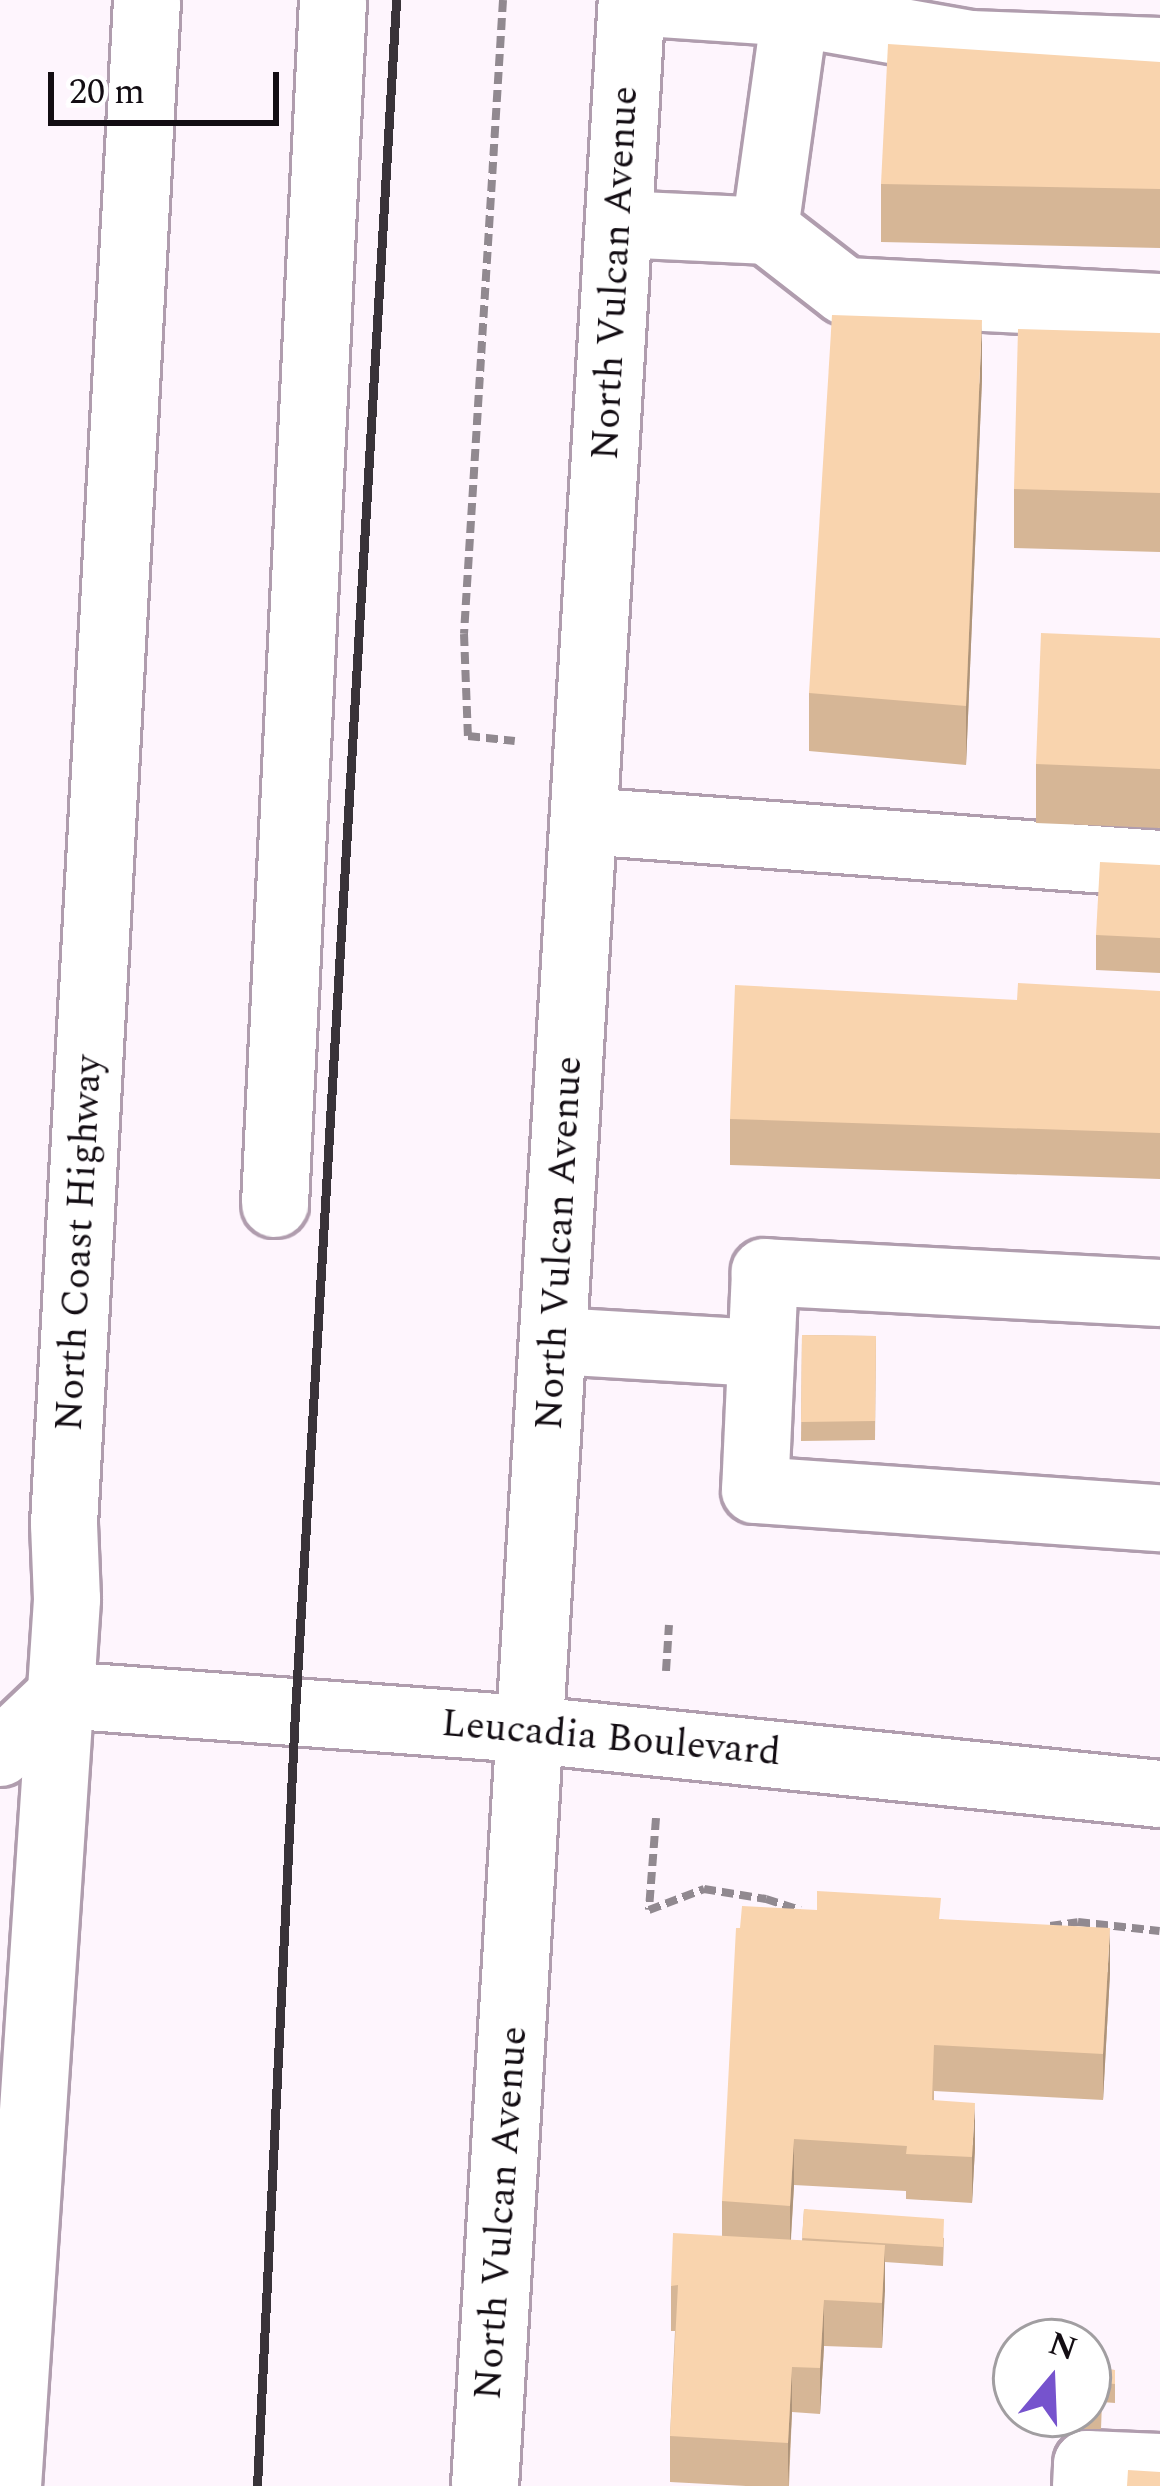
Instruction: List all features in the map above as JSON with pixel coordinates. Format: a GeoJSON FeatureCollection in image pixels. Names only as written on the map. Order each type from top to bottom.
{"type":"FeatureCollection","features":[{"type":"Feature","properties":{"kind":"main road","name":"North Coast Highway"},"geometry":{"type":"LineString","coordinates":[[8,2486],[62,1695],[64,1524],[147,0]]}},
{"type":"Feature","properties":{"kind":"main road"},"geometry":{"type":"LineString","coordinates":[[275,1204],[333,0]]}},
{"type":"Feature","properties":{"kind":"main road"},"geometry":{"type":"LineString","coordinates":[[632,1],[795,14],[970,44],[1160,51]]}},
{"type":"Feature","properties":{"kind":"main road","name":"North Vulcan Avenue"},"geometry":{"type":"LineString","coordinates":[[485,2486],[632,1]]}},
{"type":"Feature","properties":{"kind":"main road"},"geometry":{"type":"LineString","coordinates":[[768,231],[795,14]]}},
{"type":"Feature","properties":{"kind":"main road"},"geometry":{"type":"LineString","coordinates":[[619,224],[768,231],[845,291],[1160,307]]}},
{"type":"Feature","properties":{"kind":"main road"},"geometry":{"type":"LineString","coordinates":[[584,820],[1160,864]]}},
{"type":"Feature","properties":{"kind":"main road"},"geometry":{"type":"LineString","coordinates":[[1160,1293],[765,1272],[755,1490],[1160,1518]]}},
{"type":"Feature","properties":{"kind":"main road"},"geometry":{"type":"LineString","coordinates":[[555,1341],[759,1353]]}},
{"type":"Feature","properties":{"kind":"main road","name":"Leucadia Boulevard"},"geometry":{"type":"LineString","coordinates":[[62,1695],[532,1730],[1160,1794]]}},
{"type":"Feature","properties":{"kind":"main road"},"geometry":{"type":"LineString","coordinates":[[0,1753],[62,1695]]}},
{"type":"Feature","properties":{"kind":"main road"},"geometry":{"type":"LineString","coordinates":[[1086,2486],[1087,2464],[1160,2467]]}},
{"type":"Feature","properties":{"kind":"path"},"geometry":{"type":"LineString","coordinates":[[502,0],[464,634],[468,736],[589,749]]}},
{"type":"Feature","properties":{"kind":"path"},"geometry":{"type":"LineString","coordinates":[[669,1625],[649,1910],[704,1889],[766,1899],[821,1918]]}},
{"type":"Feature","properties":{"kind":"path"},"geometry":{"type":"LineString","coordinates":[[1033,1928],[1078,1922],[1160,1931]]}},
{"type":"Feature","properties":{"kind":"building"},"geometry":{"type":"Polygon","coordinates":[[[888,44],[1160,62],[1160,189],[881,184],[888,44]]]}},
{"type":"Feature","properties":{"kind":"building"},"geometry":{"type":"Polygon","coordinates":[[[832,315],[982,320],[966,706],[809,693],[832,315]]]}},
{"type":"Feature","properties":{"kind":"building"},"geometry":{"type":"Polygon","coordinates":[[[1018,329],[1160,333],[1160,493],[1014,489],[1018,329]]]}},
{"type":"Feature","properties":{"kind":"building"},"geometry":{"type":"Polygon","coordinates":[[[1041,633],[1160,638],[1160,769],[1036,764],[1041,633]]]}},
{"type":"Feature","properties":{"kind":"building"},"geometry":{"type":"Polygon","coordinates":[[[1100,862],[1160,865],[1160,938],[1096,935],[1100,862]]]}},
{"type":"Feature","properties":{"kind":"building"},"geometry":{"type":"Polygon","coordinates":[[[1018,983],[1160,991],[1160,1133],[730,1119],[735,985],[1017,1000],[1018,983]]]}},
{"type":"Feature","properties":{"kind":"building"},"geometry":{"type":"Polygon","coordinates":[[[802,1335],[876,1336],[875,1421],[801,1422],[802,1335]]]}},
{"type":"Feature","properties":{"kind":"building"},"geometry":{"type":"Polygon","coordinates":[[[817,1891],[941,1898],[939,1919],[1110,1928],[1103,2054],[934,2045],[932,2100],[975,2103],[972,2157],[906,2154],[907,2146],[794,2139],[790,2206],[722,2201],[736,1928],[740,1928],[742,1906],[817,1910],[817,1891]]]}},
{"type":"Feature","properties":{"kind":"building"},"geometry":{"type":"Polygon","coordinates":[[[804,2209],[944,2219],[943,2247],[802,2238],[804,2209]]]}},
{"type":"Feature","properties":{"kind":"building"},"geometry":{"type":"Polygon","coordinates":[[[673,2233],[885,2245],[882,2303],[824,2300],[820,2368],[792,2367],[788,2443],[670,2436],[678,2285],[671,2286],[673,2233]]]}},
{"type":"Feature","properties":{"kind":"building"},"geometry":{"type":"Polygon","coordinates":[[[1128,2470],[1160,2472],[1160,2486],[1127,2486],[1128,2470]]]}},
{"type":"Feature","properties":{"kind":"railway"},"geometry":{"type":"LineString","coordinates":[[257,2486],[295,1712],[396,0]]}}]}
